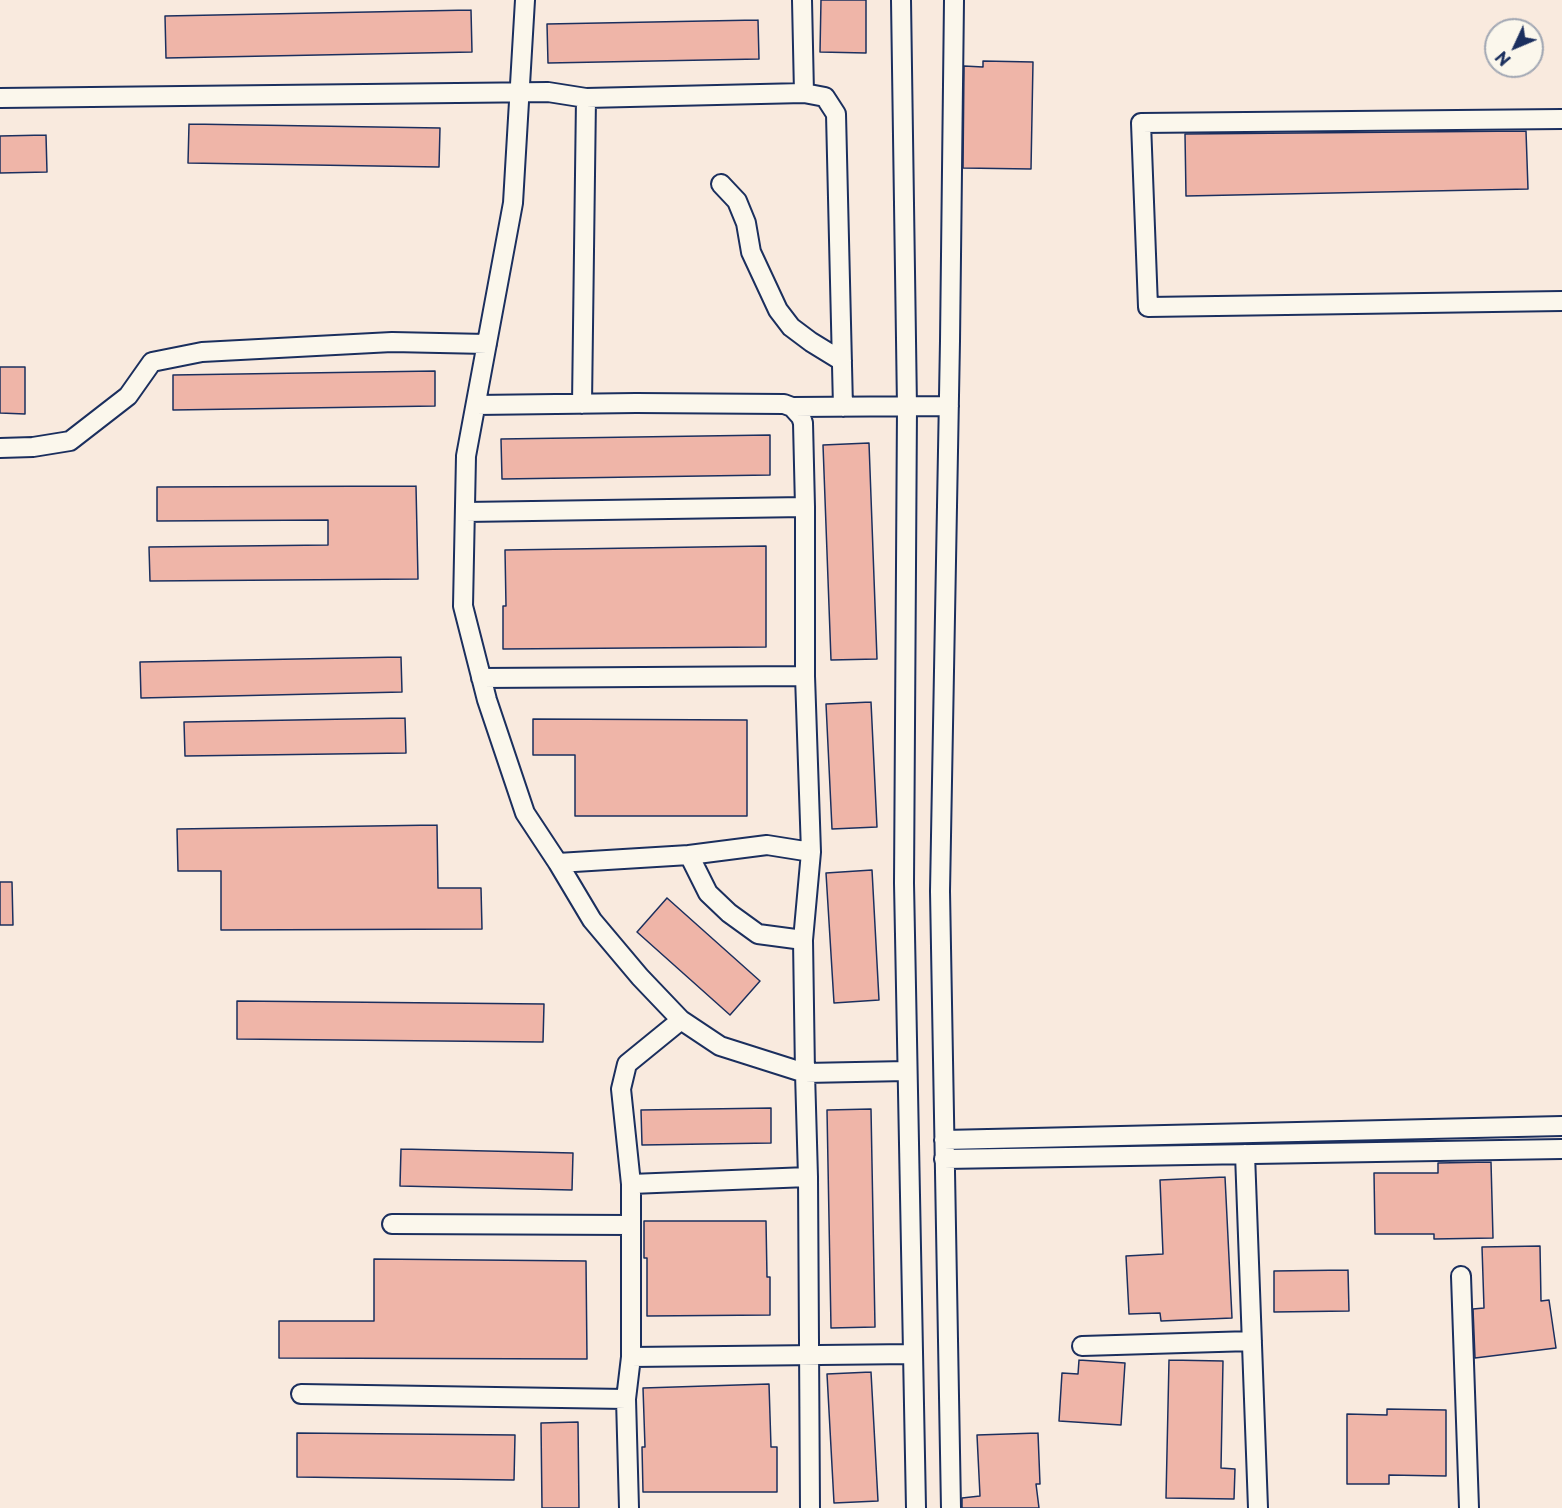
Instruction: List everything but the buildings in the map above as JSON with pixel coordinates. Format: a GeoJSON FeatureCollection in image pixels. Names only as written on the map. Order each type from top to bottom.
{"type":"FeatureCollection","features":[{"type":"Feature","properties":{"kind":"street"},"geometry":{"type":"LineString","coordinates":[[525,0],[513,204],[466,456],[463,606],[487,700],[525,813],[592,920],[640,977],[681,1020],[720,1046],[805,1073],[907,1071]]}},
{"type":"Feature","properties":{"kind":"street"},"geometry":{"type":"LineString","coordinates":[[802,0],[804,93]]}},
{"type":"Feature","properties":{"kind":"street"},"geometry":{"type":"LineString","coordinates":[[901,0],[907,407],[904,883],[916,1508]]}},
{"type":"Feature","properties":{"kind":"street"},"geometry":{"type":"LineString","coordinates":[[951,1508],[939,891],[949,406],[954,0]]}},
{"type":"Feature","properties":{"kind":"street"},"geometry":{"type":"LineString","coordinates":[[0,98],[520,92],[548,92],[586,98],[804,93],[825,97],[836,114],[843,407]]}},
{"type":"Feature","properties":{"kind":"street"},"geometry":{"type":"LineString","coordinates":[[582,404],[586,98]]}},
{"type":"Feature","properties":{"kind":"street"},"geometry":{"type":"LineString","coordinates":[[1562,119],[1141,123],[1148,307],[1562,301]]}},
{"type":"Feature","properties":{"kind":"street"},"geometry":{"type":"LineString","coordinates":[[721,184],[737,201],[746,223],[751,252],[778,310],[791,327],[842,361]]}},
{"type":"Feature","properties":{"kind":"street"},"geometry":{"type":"LineString","coordinates":[[0,448],[33,447],[70,441],[128,396],[152,362],[202,352],[392,342],[487,344]]}},
{"type":"Feature","properties":{"kind":"street"},"geometry":{"type":"LineString","coordinates":[[476,405],[949,406]]}},
{"type":"Feature","properties":{"kind":"street"},"geometry":{"type":"LineString","coordinates":[[792,407],[803,423],[805,676],[811,852],[803,940],[808,1177],[810,1508]]}},
{"type":"Feature","properties":{"kind":"street"},"geometry":{"type":"LineString","coordinates":[[465,512],[805,507]]}},
{"type":"Feature","properties":{"kind":"street"},"geometry":{"type":"LineString","coordinates":[[481,678],[805,676]]}},
{"type":"Feature","properties":{"kind":"street"},"geometry":{"type":"LineString","coordinates":[[558,863],[689,855],[767,845],[811,852]]}},
{"type":"Feature","properties":{"kind":"street"},"geometry":{"type":"LineString","coordinates":[[689,855],[708,893],[729,913],[758,934],[803,940]]}},
{"type":"Feature","properties":{"kind":"street"},"geometry":{"type":"LineString","coordinates":[[629,1508],[626,1399],[631,1357],[631,1184],[621,1089],[627,1064],[681,1020]]}},
{"type":"Feature","properties":{"kind":"street"},"geometry":{"type":"LineString","coordinates":[[944,1140],[1562,1126]]}},
{"type":"Feature","properties":{"kind":"street"},"geometry":{"type":"LineString","coordinates":[[944,1159],[1562,1149]]}},
{"type":"Feature","properties":{"kind":"street"},"geometry":{"type":"LineString","coordinates":[[1245,1154],[1258,1508]]}},
{"type":"Feature","properties":{"kind":"street"},"geometry":{"type":"LineString","coordinates":[[631,1184],[808,1177]]}},
{"type":"Feature","properties":{"kind":"street"},"geometry":{"type":"LineString","coordinates":[[392,1224],[631,1225]]}},
{"type":"Feature","properties":{"kind":"street"},"geometry":{"type":"LineString","coordinates":[[1461,1276],[1469,1508]]}},
{"type":"Feature","properties":{"kind":"street"},"geometry":{"type":"LineString","coordinates":[[1082,1346],[1252,1341]]}},
{"type":"Feature","properties":{"kind":"street"},"geometry":{"type":"LineString","coordinates":[[631,1357],[913,1354]]}},
{"type":"Feature","properties":{"kind":"street"},"geometry":{"type":"LineString","coordinates":[[301,1394],[626,1399]]}}]}
